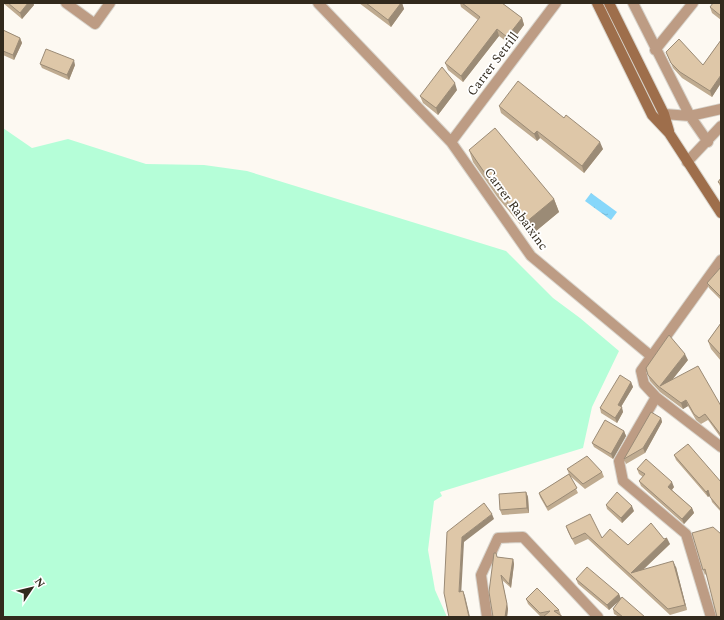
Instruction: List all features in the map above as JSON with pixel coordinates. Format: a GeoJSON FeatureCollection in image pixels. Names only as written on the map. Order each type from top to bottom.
{"type":"FeatureCollection","features":[{"type":"Feature","properties":{"kind":"street"},"geometry":{"type":"LineString","coordinates":[[66,3],[95,24],[110,3]]}},
{"type":"Feature","properties":{"kind":"street","name":"Carrer Rabaixinc"},"geometry":{"type":"LineString","coordinates":[[318,3],[451,142],[531,256],[651,356]]}},
{"type":"Feature","properties":{"kind":"street"},"geometry":{"type":"LineString","coordinates":[[597,3],[652,115],[669,133],[721,213]]}},
{"type":"Feature","properties":{"kind":"street"},"geometry":{"type":"LineString","coordinates":[[608,3],[664,114],[669,133]]}},
{"type":"Feature","properties":{"kind":"street"},"geometry":{"type":"LineString","coordinates":[[633,3],[690,116],[708,142]]}},
{"type":"Feature","properties":{"kind":"street"},"geometry":{"type":"LineString","coordinates":[[656,50],[693,3]]}},
{"type":"Feature","properties":{"kind":"street","name":"Carrer Setrill"},"geometry":{"type":"LineString","coordinates":[[451,142],[552,4]]}},
{"type":"Feature","properties":{"kind":"street"},"geometry":{"type":"LineString","coordinates":[[664,114],[690,116],[721,109]]}},
{"type":"Feature","properties":{"kind":"street"},"geometry":{"type":"LineString","coordinates":[[687,162],[708,142],[721,126]]}},
{"type":"Feature","properties":{"kind":"street"},"geometry":{"type":"LineString","coordinates":[[721,260],[651,356],[642,371],[644,384],[656,397],[721,447]]}},
{"type":"Feature","properties":{"kind":"street"},"geometry":{"type":"LineString","coordinates":[[656,397],[619,461],[623,481],[686,534],[711,617]]}},
{"type":"Feature","properties":{"kind":"street"},"geometry":{"type":"LineString","coordinates":[[488,617],[482,575],[498,538],[523,536],[598,617]]}},
{"type":"Feature","properties":{"kind":"green space"},"geometry":{"type":"Polygon","coordinates":[[[3,128],[32,148],[68,139],[146,164],[204,165],[247,171],[506,251],[553,298],[580,318],[619,351],[592,407],[583,448],[440,492],[442,496],[434,501],[428,550],[435,590],[447,617],[3,617],[3,128]]]}},
{"type":"Feature","properties":{"kind":"water"},"geometry":{"type":"Polygon","coordinates":[[[591,193],[617,212],[611,220],[585,201],[591,193]]]}},
{"type":"Feature","properties":{"kind":"building"},"geometry":{"type":"Polygon","coordinates":[[[8,3],[28,3],[20,13],[8,3]]]}},
{"type":"Feature","properties":{"kind":"building"},"geometry":{"type":"Polygon","coordinates":[[[366,3],[401,3],[388,20],[366,3]]]}},
{"type":"Feature","properties":{"kind":"building"},"geometry":{"type":"Polygon","coordinates":[[[462,3],[502,3],[522,18],[507,37],[497,29],[461,76],[445,63],[480,17],[462,3]]]}},
{"type":"Feature","properties":{"kind":"building"},"geometry":{"type":"Polygon","coordinates":[[[713,3],[721,3],[721,16],[710,7],[713,3]]]}},
{"type":"Feature","properties":{"kind":"building"},"geometry":{"type":"Polygon","coordinates":[[[3,30],[20,38],[13,55],[3,51],[3,30]]]}},
{"type":"Feature","properties":{"kind":"building"},"geometry":{"type":"Polygon","coordinates":[[[679,39],[703,65],[721,40],[721,75],[710,91],[680,72],[671,63],[666,52],[679,39]]]}},
{"type":"Feature","properties":{"kind":"building"},"geometry":{"type":"Polygon","coordinates":[[[46,49],[74,60],[67,75],[40,64],[46,49]]]}},
{"type":"Feature","properties":{"kind":"building"},"geometry":{"type":"Polygon","coordinates":[[[442,67],[455,83],[436,108],[420,96],[442,67]]]}},
{"type":"Feature","properties":{"kind":"building"},"geometry":{"type":"Polygon","coordinates":[[[518,81],[564,118],[566,115],[600,142],[582,166],[537,131],[534,134],[499,106],[518,81]]]}},
{"type":"Feature","properties":{"kind":"building"},"geometry":{"type":"Polygon","coordinates":[[[495,128],[554,199],[525,223],[493,185],[469,150],[495,128]]]}},
{"type":"Feature","properties":{"kind":"building"},"geometry":{"type":"Polygon","coordinates":[[[721,267],[721,296],[720,296],[707,283],[721,267]]]}},
{"type":"Feature","properties":{"kind":"building"},"geometry":{"type":"Polygon","coordinates":[[[721,323],[721,355],[708,341],[721,323]]]}},
{"type":"Feature","properties":{"kind":"building"},"geometry":{"type":"Polygon","coordinates":[[[669,335],[685,354],[660,386],[698,366],[721,406],[721,435],[705,414],[699,418],[694,414],[686,400],[681,403],[658,386],[648,375],[646,368],[669,335]]]}},
{"type":"Feature","properties":{"kind":"building"},"geometry":{"type":"Polygon","coordinates":[[[620,375],[631,382],[618,405],[622,407],[615,418],[600,408],[620,375]]]}},
{"type":"Feature","properties":{"kind":"building"},"geometry":{"type":"Polygon","coordinates":[[[651,412],[661,418],[643,448],[624,459],[651,412]]]}},
{"type":"Feature","properties":{"kind":"building"},"geometry":{"type":"Polygon","coordinates":[[[605,420],[624,431],[611,454],[592,443],[605,420]]]}},
{"type":"Feature","properties":{"kind":"building"},"geometry":{"type":"Polygon","coordinates":[[[688,444],[721,482],[721,510],[710,497],[708,490],[706,492],[674,455],[688,444]]]}},
{"type":"Feature","properties":{"kind":"building"},"geometry":{"type":"Polygon","coordinates":[[[587,456],[602,472],[583,484],[567,469],[587,456]]]}},
{"type":"Feature","properties":{"kind":"building"},"geometry":{"type":"Polygon","coordinates":[[[646,459],[672,482],[668,487],[692,508],[682,519],[639,481],[645,474],[637,469],[646,459]]]}},
{"type":"Feature","properties":{"kind":"building"},"geometry":{"type":"Polygon","coordinates":[[[569,474],[577,488],[547,507],[539,493],[569,474]]]}},
{"type":"Feature","properties":{"kind":"building"},"geometry":{"type":"Polygon","coordinates":[[[526,492],[527,508],[500,510],[499,494],[526,492]]]}},
{"type":"Feature","properties":{"kind":"building"},"geometry":{"type":"Polygon","coordinates":[[[617,492],[632,506],[621,518],[606,505],[617,492]]]}},
{"type":"Feature","properties":{"kind":"building"},"geometry":{"type":"Polygon","coordinates":[[[484,503],[492,514],[462,537],[459,592],[463,591],[469,617],[449,617],[444,593],[447,532],[484,503]]]}},
{"type":"Feature","properties":{"kind":"building"},"geometry":{"type":"Polygon","coordinates":[[[590,514],[602,538],[610,529],[628,545],[651,523],[664,539],[667,538],[631,573],[673,561],[685,605],[668,609],[585,533],[572,539],[566,526],[590,514]]]}},
{"type":"Feature","properties":{"kind":"building"},"geometry":{"type":"Polygon","coordinates":[[[713,527],[721,534],[721,617],[717,617],[705,569],[703,570],[692,533],[713,527]]]}},
{"type":"Feature","properties":{"kind":"building"},"geometry":{"type":"Polygon","coordinates":[[[494,553],[496,553],[497,557],[513,559],[509,584],[501,575],[507,604],[505,617],[493,617],[489,592],[494,553]]]}},
{"type":"Feature","properties":{"kind":"building"},"geometry":{"type":"Polygon","coordinates":[[[587,567],[619,594],[607,605],[576,579],[587,567]]]}},
{"type":"Feature","properties":{"kind":"building"},"geometry":{"type":"Polygon","coordinates":[[[537,588],[559,610],[554,611],[563,617],[543,617],[550,611],[540,613],[526,599],[537,588]]]}},
{"type":"Feature","properties":{"kind":"building"},"geometry":{"type":"Polygon","coordinates":[[[622,597],[645,617],[623,617],[613,609],[622,597]]]}}]}
